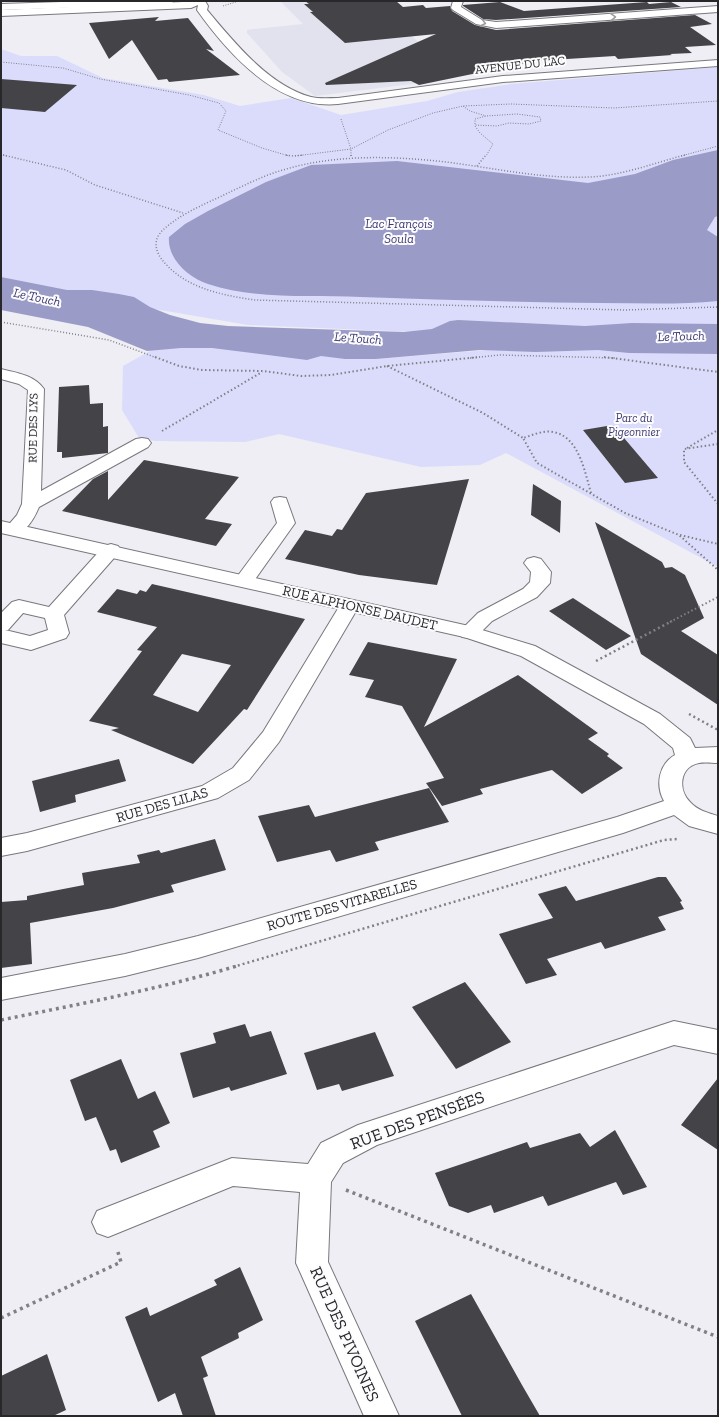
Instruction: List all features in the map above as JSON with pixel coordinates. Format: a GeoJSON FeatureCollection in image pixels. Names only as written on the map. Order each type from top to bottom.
{"type":"FeatureCollection","features":[{"type":"Feature","properties":{"kind":"street"},"geometry":{"type":"LineString","coordinates":[[1,7],[170,1]]}},
{"type":"Feature","properties":{"kind":"street"},"geometry":{"type":"LineString","coordinates":[[1,13],[191,5],[200,1]]}},
{"type":"Feature","properties":{"kind":"street","name":"AVENUE DU LAC"},"geometry":{"type":"LineString","coordinates":[[200,1],[203,6],[202,10],[230,45],[261,72],[292,94],[308,100],[326,101],[503,79],[718,63]]}},
{"type":"Feature","properties":{"kind":"street"},"geometry":{"type":"LineString","coordinates":[[458,1],[456,8],[478,22],[496,25],[718,9]]}},
{"type":"Feature","properties":{"kind":"street","name":"RUE DES LYS"},"geometry":{"type":"LineString","coordinates":[[1,374],[24,380],[31,383],[36,389],[31,504],[25,517],[8,528]]}},
{"type":"Feature","properties":{"kind":"street"},"geometry":{"type":"LineString","coordinates":[[31,504],[142,443]]}},
{"type":"Feature","properties":{"kind":"street"},"geometry":{"type":"LineString","coordinates":[[244,581],[286,523],[280,502]]}},
{"type":"Feature","properties":{"kind":"street","name":"RUE ALPHONSE DAUDET"},"geometry":{"type":"LineString","coordinates":[[8,528],[111,550],[350,606],[469,632],[528,651],[652,719],[682,744],[688,757]]}},
{"type":"Feature","properties":{"kind":"street"},"geometry":{"type":"LineString","coordinates":[[54,614],[111,550]]}},
{"type":"Feature","properties":{"kind":"street"},"geometry":{"type":"LineString","coordinates":[[469,632],[485,617],[530,593],[540,583],[541,572],[534,563]]}},
{"type":"Feature","properties":{"kind":"street"},"geometry":{"type":"LineString","coordinates":[[1,625],[19,606],[54,614]]}},
{"type":"Feature","properties":{"kind":"street","name":"RUE DES LILAS"},"geometry":{"type":"LineString","coordinates":[[1,847],[27,842],[210,792],[241,774],[271,737],[350,606]]}},
{"type":"Feature","properties":{"kind":"street"},"geometry":{"type":"LineString","coordinates":[[1,636],[31,643],[60,633],[54,614]]}},
{"type":"Feature","properties":{"kind":"street"},"geometry":{"type":"LineString","coordinates":[[718,755],[709,753],[688,757],[676,766],[669,778],[670,791],[678,805],[692,816],[711,824],[718,825]]}},
{"type":"Feature","properties":{"kind":"street","name":"ROUTE DES VITARELLES"},"geometry":{"type":"LineString","coordinates":[[1,989],[125,965],[198,946],[623,824],[678,805]]}},
{"type":"Feature","properties":{"kind":"street","name":"RUE DES PENSÉES"},"geometry":{"type":"LineString","coordinates":[[316,1179],[332,1153],[368,1134],[674,1033],[718,1042]]}},
{"type":"Feature","properties":{"kind":"street"},"geometry":{"type":"LineString","coordinates":[[108,1222],[232,1172],[316,1179]]}},
{"type":"Feature","properties":{"kind":"street","name":"RUE DES PIVOINES"},"geometry":{"type":"LineString","coordinates":[[316,1179],[312,1262],[382,1416]]}},
{"type":"Feature","properties":{"kind":"path"},"geometry":{"type":"LineString","coordinates":[[220,8],[232,1],[239,1]]}},
{"type":"Feature","properties":{"kind":"path"},"geometry":{"type":"LineString","coordinates":[[1,62],[63,68],[75,73],[100,79],[189,95],[219,103],[226,111],[218,130],[262,148],[291,156],[351,149],[388,130],[425,116],[463,106],[511,104],[614,108],[718,101]]}},
{"type":"Feature","properties":{"kind":"path"},"geometry":{"type":"LineString","coordinates":[[460,103],[470,111],[486,116]]}},
{"type":"Feature","properties":{"kind":"path"},"geometry":{"type":"LineString","coordinates":[[475,125],[497,126],[509,122],[529,124],[541,121],[540,117],[529,115],[486,116],[475,120],[475,125],[480,133],[493,144],[491,149],[477,166]]}},
{"type":"Feature","properties":{"kind":"path"},"geometry":{"type":"LineString","coordinates":[[341,117],[351,149],[351,158]]}},
{"type":"Feature","properties":{"kind":"path"},"geometry":{"type":"LineString","coordinates":[[718,146],[613,174],[590,177],[566,177],[405,159],[351,158],[321,162],[283,170],[256,180],[183,214],[159,232],[154,241],[155,250],[162,261],[177,274],[204,290],[221,295],[271,300],[625,310],[718,307]]}},
{"type":"Feature","properties":{"kind":"path"},"geometry":{"type":"LineString","coordinates":[[1,154],[66,170],[94,184],[183,214]]}},
{"type":"Feature","properties":{"kind":"path"},"geometry":{"type":"LineString","coordinates":[[1,322],[109,340],[178,366],[202,370],[263,371],[301,376],[331,375],[387,366],[500,355],[523,355],[609,357],[718,372]]}},
{"type":"Feature","properties":{"kind":"path"},"geometry":{"type":"LineString","coordinates":[[387,366],[483,413],[523,438],[537,463],[625,513],[679,535],[718,544]]}},
{"type":"Feature","properties":{"kind":"path"},"geometry":{"type":"LineString","coordinates":[[142,443],[263,371]]}},
{"type":"Feature","properties":{"kind":"path"},"geometry":{"type":"LineString","coordinates":[[684,449],[718,430]]}},
{"type":"Feature","properties":{"kind":"path"},"geometry":{"type":"LineString","coordinates":[[523,438],[537,432],[553,431],[567,438],[576,448],[591,493]]}},
{"type":"Feature","properties":{"kind":"path"},"geometry":{"type":"LineString","coordinates":[[684,449],[718,444]]}},
{"type":"Feature","properties":{"kind":"path"},"geometry":{"type":"LineString","coordinates":[[684,449],[684,462],[718,504]]}},
{"type":"Feature","properties":{"kind":"path"},"geometry":{"type":"LineString","coordinates":[[679,535],[718,570]]}},
{"type":"Feature","properties":{"kind":"path"},"geometry":{"type":"LineString","coordinates":[[592,663],[718,597]]}},
{"type":"Feature","properties":{"kind":"path"},"geometry":{"type":"LineString","coordinates":[[316,1179],[718,1337]]}},
{"type":"Feature","properties":{"kind":"path"},"geometry":{"type":"LineString","coordinates":[[1,1318],[121,1262],[108,1222]]}},
{"type":"Feature","properties":{"kind":"shaded area"},"geometry":{"type":"Polygon","coordinates":[[[280,1],[371,1],[431,53],[421,81],[412,84],[315,96],[282,72],[247,33],[247,30],[253,29],[303,24],[280,1]]]}},
{"type":"Feature","properties":{"kind":"green space"},"geometry":{"type":"Polygon","coordinates":[[[1,49],[21,56],[57,56],[103,78],[204,95],[240,106],[291,98],[341,115],[427,101],[458,92],[511,84],[718,67],[718,328],[513,336],[248,325],[55,292],[1,278],[1,49]]]}},
{"type":"Feature","properties":{"kind":"green space","name":"Parc du Pigeonnier"},"geometry":{"type":"Polygon","coordinates":[[[718,335],[718,567],[506,453],[480,465],[421,467],[279,434],[245,442],[155,441],[139,438],[122,410],[123,366],[166,342],[376,359],[718,335]]]}},
{"type":"Feature","properties":{"kind":"water","name":"Lac François Soula"},"geometry":{"type":"Polygon","coordinates":[[[718,150],[718,216],[715,217],[707,230],[718,237],[718,301],[674,303],[600,303],[265,295],[227,289],[201,281],[187,272],[175,260],[169,245],[169,237],[185,224],[208,211],[266,182],[311,165],[397,161],[588,183],[635,174],[673,160],[718,150]]]}},
{"type":"Feature","properties":{"kind":"water","name":"Le Touch"},"geometry":{"type":"Polygon","coordinates":[[[1,277],[67,290],[92,290],[134,297],[150,307],[170,315],[200,323],[228,326],[404,332],[432,329],[450,321],[458,320],[585,326],[632,323],[718,324],[718,354],[629,353],[598,350],[536,352],[480,350],[376,359],[345,359],[321,356],[307,360],[212,348],[181,348],[147,351],[88,327],[1,310],[1,277]]]}},
{"type":"Feature","properties":{"kind":"building"},"geometry":{"type":"Polygon","coordinates":[[[305,1],[396,1],[403,7],[423,5],[426,8],[450,6],[452,11],[475,25],[496,30],[695,15],[712,24],[690,27],[716,45],[685,47],[692,53],[670,54],[672,55],[618,59],[615,56],[535,61],[419,85],[411,81],[326,85],[325,83],[436,34],[345,43],[310,12],[313,12],[304,4],[309,4],[305,1]]]}},
{"type":"Feature","properties":{"kind":"building"},"geometry":{"type":"Polygon","coordinates":[[[500,2],[524,11],[647,2],[649,4],[671,2],[681,7],[496,20],[483,19],[463,6],[500,2]]]}},
{"type":"Feature","properties":{"kind":"building"},"geometry":{"type":"Polygon","coordinates":[[[159,17],[155,21],[188,18],[214,51],[206,49],[240,75],[169,82],[167,79],[158,80],[132,40],[109,59],[89,23],[159,17]]]}},
{"type":"Feature","properties":{"kind":"building"},"geometry":{"type":"Polygon","coordinates":[[[1,79],[77,85],[45,112],[1,108],[1,79]]]}},
{"type":"Feature","properties":{"kind":"building"},"geometry":{"type":"Polygon","coordinates":[[[89,385],[90,404],[103,403],[103,427],[108,426],[108,453],[62,458],[62,452],[57,452],[59,387],[89,385]]]}},
{"type":"Feature","properties":{"kind":"building"},"geometry":{"type":"Polygon","coordinates":[[[613,425],[658,478],[625,483],[583,430],[613,425]]]}},
{"type":"Feature","properties":{"kind":"building"},"geometry":{"type":"Polygon","coordinates":[[[144,460],[239,477],[205,519],[232,524],[216,546],[62,511],[93,479],[108,471],[108,500],[144,460]]]}},
{"type":"Feature","properties":{"kind":"building"},"geometry":{"type":"Polygon","coordinates":[[[469,479],[437,585],[359,575],[285,559],[305,530],[332,536],[337,529],[342,530],[366,493],[469,479]]]}},
{"type":"Feature","properties":{"kind":"building"},"geometry":{"type":"Polygon","coordinates":[[[533,484],[561,501],[560,533],[531,515],[533,484]]]}},
{"type":"Feature","properties":{"kind":"building"},"geometry":{"type":"Polygon","coordinates":[[[595,522],[662,562],[665,568],[672,567],[685,575],[704,618],[681,631],[718,655],[718,705],[641,654],[595,522]]]}},
{"type":"Feature","properties":{"kind":"building"},"geometry":{"type":"Polygon","coordinates":[[[152,584],[305,619],[247,710],[244,709],[193,764],[111,730],[119,728],[89,721],[142,651],[137,650],[157,627],[97,612],[117,589],[137,594],[140,590],[146,592],[152,584]],[[182,654],[153,695],[198,712],[231,665],[182,654]]]}},
{"type":"Feature","properties":{"kind":"building"},"geometry":{"type":"Polygon","coordinates":[[[573,598],[631,636],[606,650],[549,611],[573,598]]]}},
{"type":"Feature","properties":{"kind":"building"},"geometry":{"type":"Polygon","coordinates":[[[368,642],[457,659],[424,727],[518,675],[598,733],[588,739],[609,754],[607,756],[623,768],[582,794],[552,770],[480,789],[483,794],[442,806],[426,783],[444,778],[402,706],[365,697],[374,680],[349,675],[368,642]]]}},
{"type":"Feature","properties":{"kind":"building"},"geometry":{"type":"Polygon","coordinates":[[[119,759],[126,781],[75,795],[76,802],[40,812],[32,781],[119,759]]]}},
{"type":"Feature","properties":{"kind":"building"},"geometry":{"type":"Polygon","coordinates":[[[429,788],[449,822],[375,842],[379,850],[336,862],[330,850],[277,862],[258,816],[309,805],[315,817],[429,788]]]}},
{"type":"Feature","properties":{"kind":"building"},"geometry":{"type":"Polygon","coordinates":[[[215,839],[226,870],[171,885],[174,892],[113,908],[30,923],[32,964],[1,968],[1,902],[27,900],[27,896],[84,885],[82,873],[140,863],[137,855],[159,850],[161,853],[215,839]]]}},
{"type":"Feature","properties":{"kind":"building"},"geometry":{"type":"Polygon","coordinates":[[[658,877],[666,877],[682,901],[680,902],[684,909],[658,917],[666,930],[605,949],[601,942],[547,959],[557,975],[526,984],[499,934],[553,918],[538,894],[566,886],[576,901],[658,877]]]}},
{"type":"Feature","properties":{"kind":"building"},"geometry":{"type":"Polygon","coordinates":[[[465,982],[511,1042],[456,1069],[412,1007],[465,982]]]}},
{"type":"Feature","properties":{"kind":"building"},"geometry":{"type":"Polygon","coordinates":[[[245,1024],[250,1037],[271,1031],[287,1074],[231,1091],[229,1087],[193,1098],[180,1053],[216,1043],[213,1033],[245,1024]]]}},
{"type":"Feature","properties":{"kind":"building"},"geometry":{"type":"Polygon","coordinates":[[[375,1032],[394,1076],[342,1091],[339,1084],[317,1090],[304,1053],[375,1032]]]}},
{"type":"Feature","properties":{"kind":"building"},"geometry":{"type":"Polygon","coordinates":[[[121,1059],[138,1099],[155,1091],[170,1123],[153,1131],[160,1147],[121,1163],[116,1149],[110,1151],[96,1117],[85,1121],[70,1080],[121,1059]]]}},
{"type":"Feature","properties":{"kind":"building"},"geometry":{"type":"Polygon","coordinates":[[[718,1078],[718,1150],[681,1125],[718,1078]]]}},
{"type":"Feature","properties":{"kind":"building"},"geometry":{"type":"Polygon","coordinates":[[[615,1130],[647,1187],[623,1195],[616,1182],[548,1206],[543,1196],[494,1213],[491,1205],[468,1213],[449,1206],[435,1173],[527,1142],[530,1148],[580,1133],[590,1147],[615,1130]]]}},
{"type":"Feature","properties":{"kind":"building"},"geometry":{"type":"Polygon","coordinates":[[[240,1267],[263,1320],[238,1333],[239,1338],[201,1357],[208,1376],[203,1378],[216,1416],[183,1416],[175,1393],[158,1402],[125,1317],[147,1307],[150,1316],[217,1285],[214,1280],[240,1267]]]}},
{"type":"Feature","properties":{"kind":"building"},"geometry":{"type":"Polygon","coordinates":[[[471,1294],[540,1416],[462,1416],[415,1321],[471,1294]]]}},
{"type":"Feature","properties":{"kind":"building"},"geometry":{"type":"Polygon","coordinates":[[[47,1354],[66,1410],[53,1416],[1,1416],[1,1376],[47,1354]]]}}]}
